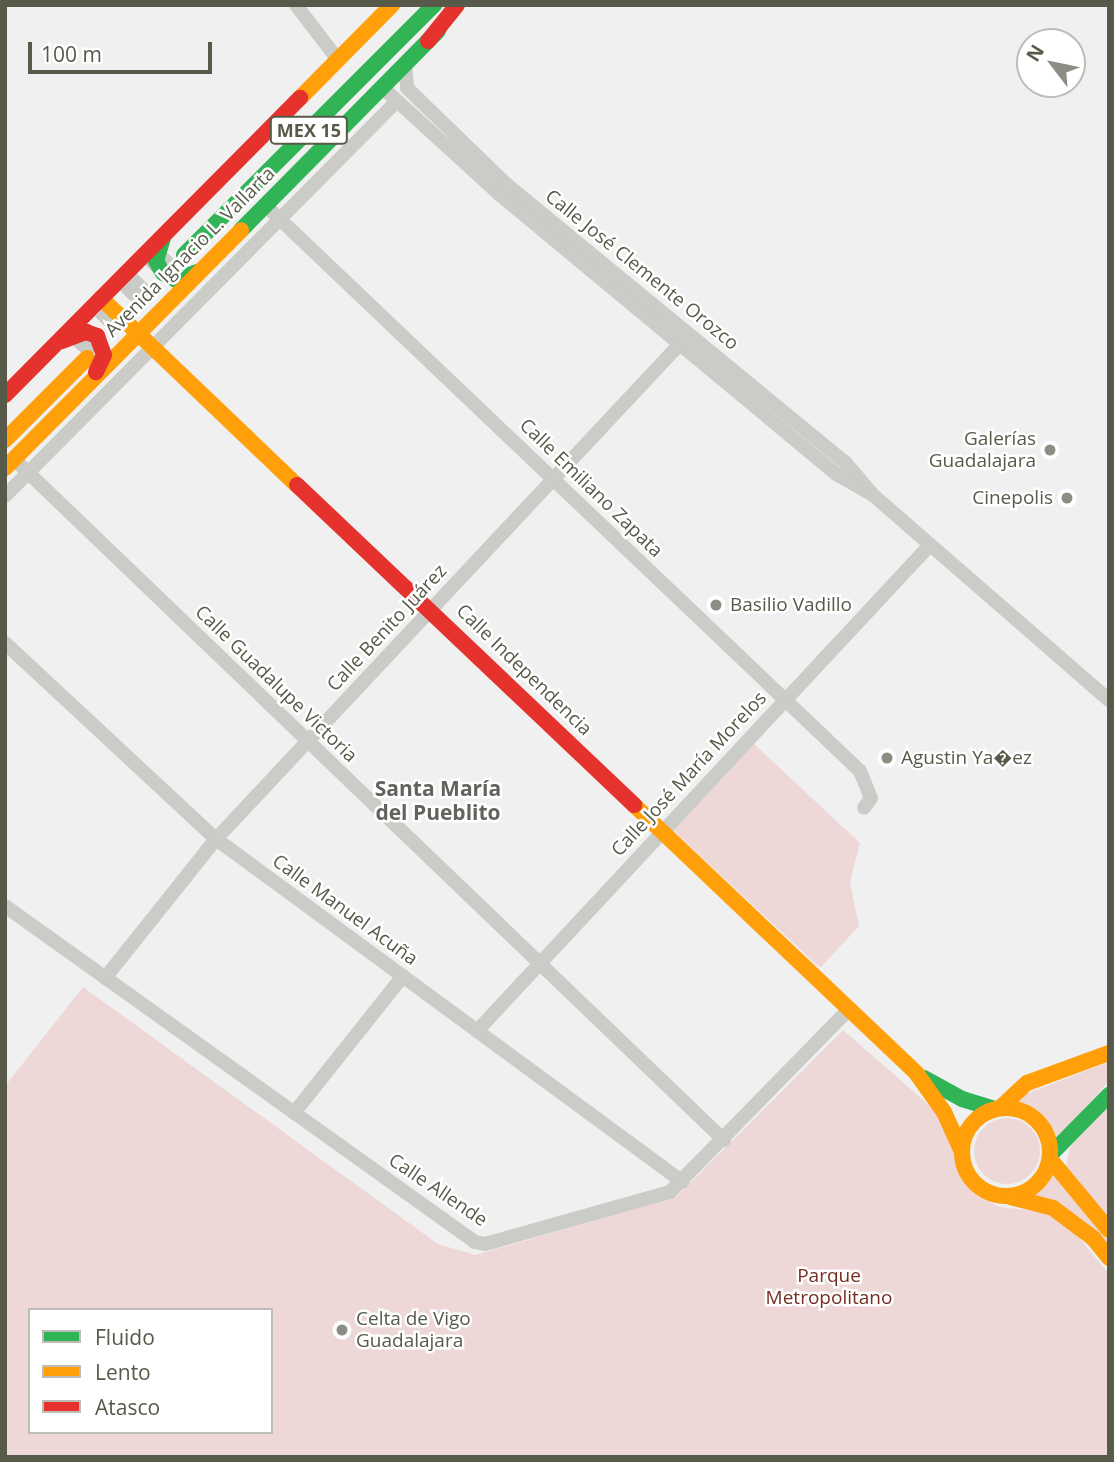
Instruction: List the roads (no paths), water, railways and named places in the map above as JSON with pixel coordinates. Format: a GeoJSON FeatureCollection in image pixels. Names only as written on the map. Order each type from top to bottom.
{"type":"FeatureCollection","features":[{"type":"Feature","properties":{"kind":"main road","name":"Avenida Ignacio L. Vallarta"},"geometry":{"type":"LineString","coordinates":[[5,395],[392,5]]}},
{"type":"Feature","properties":{"kind":"main road","name":"Avenida Ignacio L. Vallarta"},"geometry":{"type":"LineString","coordinates":[[418,5],[181,252],[435,5]]}},
{"type":"Feature","properties":{"kind":"main road"},"geometry":{"type":"LineString","coordinates":[[428,41],[457,5]]}},
{"type":"Feature","properties":{"kind":"main road","name":"Avenida Ignacio L. Vallarta"},"geometry":{"type":"LineString","coordinates":[[10,464],[464,5]]}},
{"type":"Feature","properties":{"kind":"main road"},"geometry":{"type":"LineString","coordinates":[[165,234],[156,261],[163,273],[176,280],[202,270]]}},
{"type":"Feature","properties":{"kind":"main road","name":"Calle Independencia"},"geometry":{"type":"LineString","coordinates":[[101,298],[917,1074],[944,1112],[962,1152]]}},
{"type":"Feature","properties":{"kind":"main road"},"geometry":{"type":"LineString","coordinates":[[57,342],[86,332],[97,336],[104,355],[93,380]]}},
{"type":"Feature","properties":{"kind":"main road"},"geometry":{"type":"LineString","coordinates":[[5,424],[83,354],[5,440]]}},
{"type":"Feature","properties":{"kind":"main road"},"geometry":{"type":"LineString","coordinates":[[1109,1053],[1027,1083],[971,1125],[962,1152],[970,1178],[992,1194],[1053,1208],[1093,1238],[1109,1258]]}},
{"type":"Feature","properties":{"kind":"main road","name":"Calle Independencia"},"geometry":{"type":"LineString","coordinates":[[917,1074],[962,1099],[997,1108]]}},
{"type":"Feature","properties":{"kind":"main road"},"geometry":{"type":"LineString","coordinates":[[1006,1196],[1035,1186],[1050,1156],[1109,1095]]}},
{"type":"Feature","properties":{"kind":"main road"},"geometry":{"type":"LineString","coordinates":[[997,1108],[1025,1111],[1036,1119],[1049,1141],[1050,1156],[1109,1230]]}},
{"type":"Feature","properties":{"kind":"street"},"geometry":{"type":"LineString","coordinates":[[296,5],[338,60]]}},
{"type":"Feature","properties":{"kind":"street","name":"Calle José Clemente Orozco"},"geometry":{"type":"LineString","coordinates":[[405,64],[407,88],[506,184],[845,462],[873,495],[1109,700]]}},
{"type":"Feature","properties":{"kind":"street","name":"Calle José Clemente Orozco"},"geometry":{"type":"LineString","coordinates":[[383,88],[499,194],[679,345],[836,474],[873,495]]}},
{"type":"Feature","properties":{"kind":"street"},"geometry":{"type":"LineString","coordinates":[[5,496],[397,101]]}},
{"type":"Feature","properties":{"kind":"street","name":"Calle Emiliano Zapata"},"geometry":{"type":"LineString","coordinates":[[265,205],[860,771],[871,798],[864,808]]}},
{"type":"Feature","properties":{"kind":"street","name":"Calle Benito Juárez"},"geometry":{"type":"LineString","coordinates":[[105,978],[216,839],[679,345]]}},
{"type":"Feature","properties":{"kind":"street","name":"Calle Guadalupe Victoria"},"geometry":{"type":"LineString","coordinates":[[10,464],[28,474],[723,1140]]}},
{"type":"Feature","properties":{"kind":"street","name":"Calle José María Morelos"},"geometry":{"type":"LineString","coordinates":[[477,1031],[930,545]]}},
{"type":"Feature","properties":{"kind":"street","name":"Calle Manuel Acuña"},"geometry":{"type":"LineString","coordinates":[[5,643],[216,839],[683,1182]]}},
{"type":"Feature","properties":{"kind":"street","name":"Calle Allende"},"geometry":{"type":"LineString","coordinates":[[5,906],[475,1242],[485,1244],[670,1192],[683,1182],[849,1009]]}},
{"type":"Feature","properties":{"kind":"street"},"geometry":{"type":"LineString","coordinates":[[294,1112],[403,976]]}},
{"type":"Feature","properties":{"kind":"tunnel"},"geometry":{"type":"LineString","coordinates":[[79,351],[177,248]]}},
{"type":"Feature","properties":{"kind":"place","name":"Galerías Guadalajara"},"geometry":{"type":"Point","coordinates":[1050,450]}},
{"type":"Feature","properties":{"kind":"place","name":"Cinepolis"},"geometry":{"type":"Point","coordinates":[1067,498]}},
{"type":"Feature","properties":{"kind":"place","name":"Basilio Vadillo"},"geometry":{"type":"Point","coordinates":[716,605]}},
{"type":"Feature","properties":{"kind":"place","name":"Agustin Ya�ez"},"geometry":{"type":"Point","coordinates":[887,758]}},
{"type":"Feature","properties":{"kind":"place","name":"Celta de Vigo Guadalajara"},"geometry":{"type":"Point","coordinates":[342,1330]}},
{"type":"Feature","properties":{"kind":"district","name":"Santa María del Pueblito"},"geometry":{"type":"Point","coordinates":[438,800]}},
{"type":"Feature","properties":{"kind":"park label","name":"Parque Metropolitano"},"geometry":{"type":"Point","coordinates":[829,1287]}}]}
